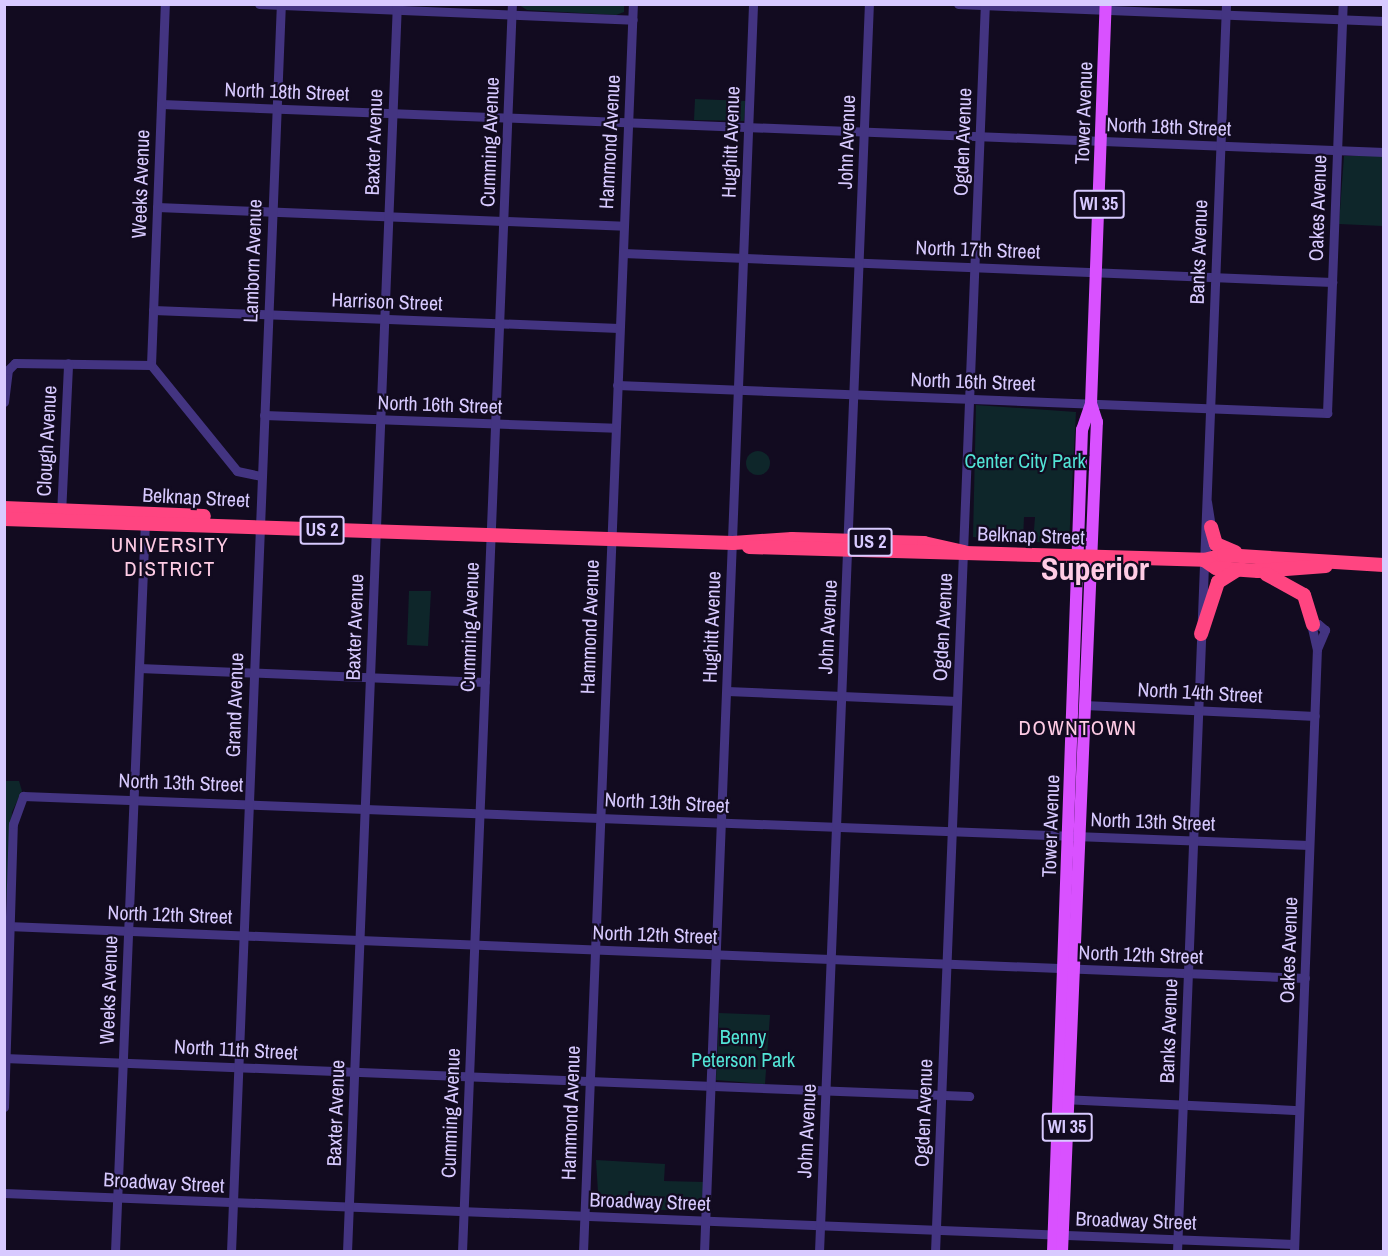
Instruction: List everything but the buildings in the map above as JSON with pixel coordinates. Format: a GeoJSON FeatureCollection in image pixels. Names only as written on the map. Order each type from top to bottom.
{"type":"FeatureCollection","features":[{"type":"Feature","properties":{"kind":"highway","name":"Belknap Street"},"geometry":{"type":"LineString","coordinates":[[4,508],[61,515],[490,534],[849,547],[924,543],[964,552],[1204,561]]}},
{"type":"Feature","properties":{"kind":"highway","name":"Belknap Street"},"geometry":{"type":"LineString","coordinates":[[4,519],[61,515]]}},
{"type":"Feature","properties":{"kind":"highway"},"geometry":{"type":"LineString","coordinates":[[1211,527],[1215,542],[1225,550],[1287,558]]}},
{"type":"Feature","properties":{"kind":"highway","name":"US 2"},"geometry":{"type":"LineString","coordinates":[[1204,561],[1224,555],[1287,558],[1326,566]]}},
{"type":"Feature","properties":{"kind":"highway","name":"US 2"},"geometry":{"type":"LineString","coordinates":[[1204,561],[1237,570],[1258,571],[1326,566],[1383,566]]}},
{"type":"Feature","properties":{"kind":"highway"},"geometry":{"type":"LineString","coordinates":[[1201,634],[1218,582],[1237,570]]}},
{"type":"Feature","properties":{"kind":"highway"},"geometry":{"type":"LineString","coordinates":[[1258,571],[1302,593],[1313,625]]}},
{"type":"Feature","properties":{"kind":"main road","name":"Tower Avenue"},"geometry":{"type":"LineString","coordinates":[[1074,836],[1076,666],[1097,416],[1091,404],[1106,7]]}},
{"type":"Feature","properties":{"kind":"main road","name":"Tower Avenue"},"geometry":{"type":"LineString","coordinates":[[1053,1251],[1058,1235],[1074,836],[1084,705],[1085,556]]}},
{"type":"Feature","properties":{"kind":"main road"},"geometry":{"type":"LineString","coordinates":[[1076,666],[1084,705]]}},
{"type":"Feature","properties":{"kind":"main road","name":"Tower Avenue"},"geometry":{"type":"LineString","coordinates":[[1058,1235],[1062,1251]]}},
{"type":"Feature","properties":{"kind":"street","name":"Weeks Avenue"},"geometry":{"type":"LineString","coordinates":[[151,365],[165,4]]}},
{"type":"Feature","properties":{"kind":"street"},"geometry":{"type":"LineString","coordinates":[[259,4],[512,9],[633,20]]}},
{"type":"Feature","properties":{"kind":"street","name":"Hammond Avenue"},"geometry":{"type":"LineString","coordinates":[[583,1251],[633,4]]}},
{"type":"Feature","properties":{"kind":"street","name":"Hughitt Avenue"},"geometry":{"type":"LineString","coordinates":[[704,1251],[753,4]]}},
{"type":"Feature","properties":{"kind":"street","name":"John Avenue"},"geometry":{"type":"LineString","coordinates":[[819,1251],[869,4]]}},
{"type":"Feature","properties":{"kind":"street"},"geometry":{"type":"LineString","coordinates":[[958,4],[1106,7],[1226,15],[1383,21]]}},
{"type":"Feature","properties":{"kind":"street","name":"Banks Avenue"},"geometry":{"type":"LineString","coordinates":[[1177,1251],[1226,4]]}},
{"type":"Feature","properties":{"kind":"street","name":"Oakes Avenue"},"geometry":{"type":"LineString","coordinates":[[1327,413],[1343,4]]}},
{"type":"Feature","properties":{"kind":"street","name":"Lamborn Avenue"},"geometry":{"type":"LineString","coordinates":[[259,523],[281,5]]}},
{"type":"Feature","properties":{"kind":"street","name":"Ogden Avenue"},"geometry":{"type":"LineString","coordinates":[[935,1251],[985,5]]}},
{"type":"Feature","properties":{"kind":"street","name":"Baxter Avenue"},"geometry":{"type":"LineString","coordinates":[[347,1251],[370,678],[379,529],[380,419],[397,7]]}},
{"type":"Feature","properties":{"kind":"street","name":"Cumming Avenue"},"geometry":{"type":"LineString","coordinates":[[462,1251],[512,9]]}},
{"type":"Feature","properties":{"kind":"street","name":"North 18th Street"},"geometry":{"type":"LineString","coordinates":[[161,104],[1383,152]]}},
{"type":"Feature","properties":{"kind":"street"},"geometry":{"type":"LineString","coordinates":[[157,207],[624,226]]}},
{"type":"Feature","properties":{"kind":"street","name":"North 17th Street"},"geometry":{"type":"LineString","coordinates":[[623,253],[1332,282]]}},
{"type":"Feature","properties":{"kind":"street","name":"Harrison Street"},"geometry":{"type":"LineString","coordinates":[[153,310],[619,328]]}},
{"type":"Feature","properties":{"kind":"street"},"geometry":{"type":"LineString","coordinates":[[5,402],[8,370],[17,362],[151,365],[237,471],[261,476]]}},
{"type":"Feature","properties":{"kind":"street","name":"Clough Avenue"},"geometry":{"type":"LineString","coordinates":[[61,515],[68,363]]}},
{"type":"Feature","properties":{"kind":"street","name":"North 16th Street"},"geometry":{"type":"LineString","coordinates":[[617,385],[1327,413]]}},
{"type":"Feature","properties":{"kind":"street","name":"North 16th Street"},"geometry":{"type":"LineString","coordinates":[[264,415],[615,428]]}},
{"type":"Feature","properties":{"kind":"street","name":"Banks Avenue"},"geometry":{"type":"LineString","coordinates":[[1204,561],[1211,527],[1206,501]]}},
{"type":"Feature","properties":{"kind":"street","name":"Weeks Avenue"},"geometry":{"type":"LineString","coordinates":[[116,1251],[145,519]]}},
{"type":"Feature","properties":{"kind":"street","name":"Grand Avenue"},"geometry":{"type":"LineString","coordinates":[[231,1251],[259,523]]}},
{"type":"Feature","properties":{"kind":"street","name":"Oakes Avenue"},"geometry":{"type":"LineString","coordinates":[[1294,1248],[1317,649],[1326,629],[1313,625]]}},
{"type":"Feature","properties":{"kind":"street"},"geometry":{"type":"LineString","coordinates":[[139,668],[485,682]]}},
{"type":"Feature","properties":{"kind":"street"},"geometry":{"type":"LineString","coordinates":[[727,692],[957,701]]}},
{"type":"Feature","properties":{"kind":"street","name":"North 14th Street"},"geometry":{"type":"LineString","coordinates":[[1084,705],[1315,716]]}},
{"type":"Feature","properties":{"kind":"street","name":"North 13th Street"},"geometry":{"type":"LineString","coordinates":[[8,926],[13,824],[23,796],[248,802],[837,828],[1309,845]]}},
{"type":"Feature","properties":{"kind":"street"},"geometry":{"type":"LineString","coordinates":[[4,1107],[8,926]]}},
{"type":"Feature","properties":{"kind":"street","name":"North 12th Street"},"geometry":{"type":"LineString","coordinates":[[8,926],[1305,978]]}},
{"type":"Feature","properties":{"kind":"street","name":"North 11th Street"},"geometry":{"type":"LineString","coordinates":[[6,1058],[969,1096]]}},
{"type":"Feature","properties":{"kind":"street"},"geometry":{"type":"LineString","coordinates":[[1064,1099],[1299,1110]]}},
{"type":"Feature","properties":{"kind":"street","name":"Broadway Street"},"geometry":{"type":"LineString","coordinates":[[4,1193],[1177,1240],[1294,1248]]}},
{"type":"Feature","properties":{"kind":"green space"},"geometry":{"type":"Polygon","coordinates":[[[624,4],[624,12],[616,15],[527,10],[519,5],[624,4]]]}},
{"type":"Feature","properties":{"kind":"green space"},"geometry":{"type":"Polygon","coordinates":[[[695,99],[746,101],[744,121],[694,120],[695,99]]]}},
{"type":"Feature","properties":{"kind":"green space"},"geometry":{"type":"Polygon","coordinates":[[[1344,156],[1383,156],[1383,226],[1339,224],[1344,156]]]}},
{"type":"Feature","properties":{"kind":"green space","name":"Center City Park"},"geometry":{"type":"Polygon","coordinates":[[[976,405],[1076,412],[1069,543],[1033,542],[1035,517],[1024,517],[1023,540],[973,537],[976,405]]]}},
{"type":"Feature","properties":{"kind":"green space"},"geometry":{"type":"Polygon","coordinates":[[[758,451],[766,455],[770,463],[766,471],[758,475],[750,471],[746,463],[750,455],[758,451]]]}},
{"type":"Feature","properties":{"kind":"green space"},"geometry":{"type":"Polygon","coordinates":[[[409,591],[431,591],[428,646],[407,645],[409,591]]]}},
{"type":"Feature","properties":{"kind":"green space"},"geometry":{"type":"Polygon","coordinates":[[[5,781],[19,781],[22,791],[12,812],[5,920],[5,781]]]}},
{"type":"Feature","properties":{"kind":"green space","name":"Benny Peterson Park"},"geometry":{"type":"Polygon","coordinates":[[[719,1013],[770,1015],[765,1084],[716,1080],[719,1013]]]}},
{"type":"Feature","properties":{"kind":"green space"},"geometry":{"type":"Polygon","coordinates":[[[596,1160],[665,1164],[664,1181],[704,1182],[701,1211],[599,1208],[596,1160]]]}},
{"type":"Feature","properties":{"kind":"district","name":"UNIVERSITY DISTRICT"},"geometry":{"type":"Point","coordinates":[170,557]}},
{"type":"Feature","properties":{"kind":"district","name":"Superior"},"geometry":{"type":"Point","coordinates":[1095,569]}},
{"type":"Feature","properties":{"kind":"district","name":"DOWNTOWN"},"geometry":{"type":"Point","coordinates":[1078,728]}}]}
